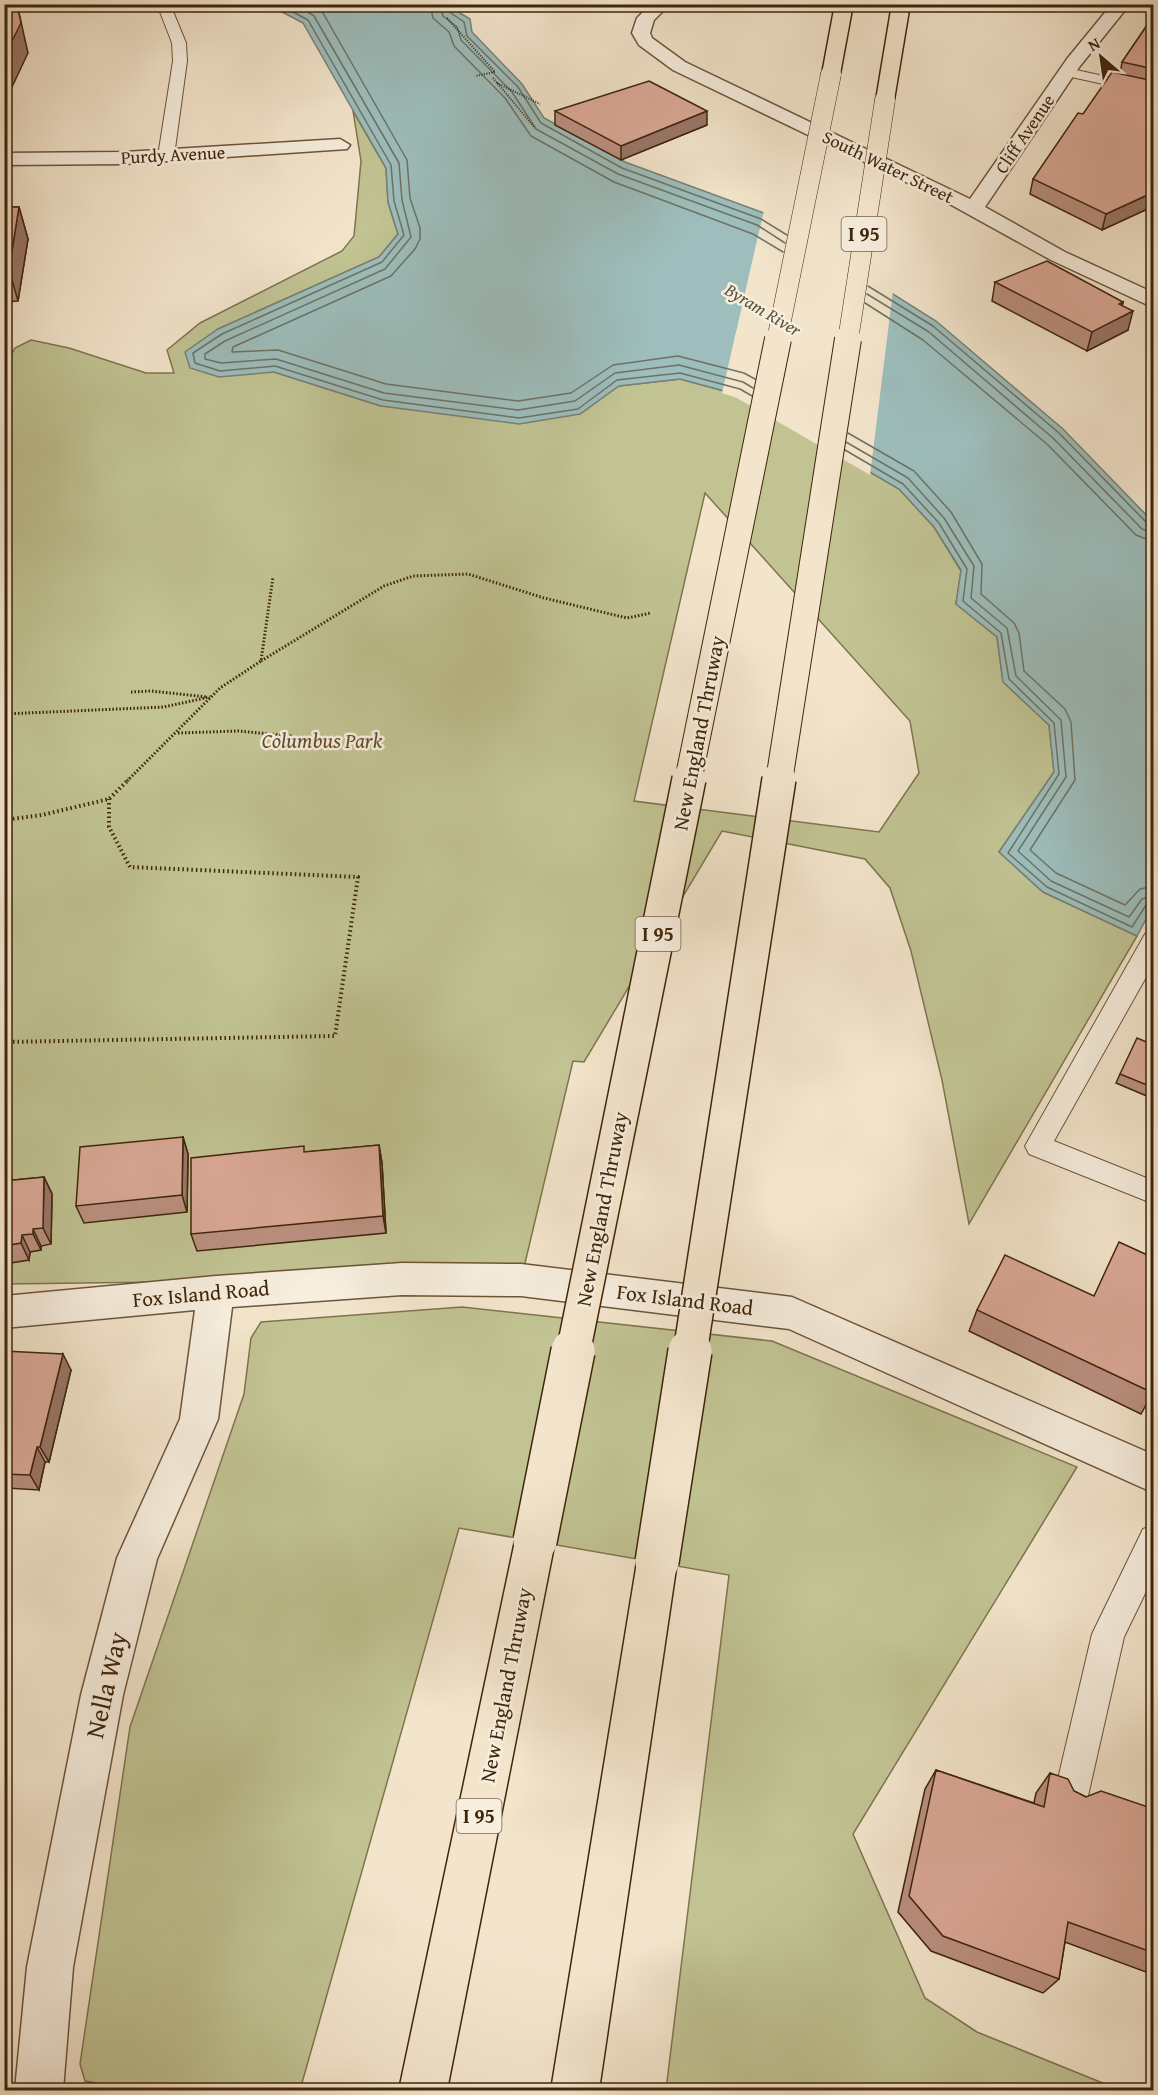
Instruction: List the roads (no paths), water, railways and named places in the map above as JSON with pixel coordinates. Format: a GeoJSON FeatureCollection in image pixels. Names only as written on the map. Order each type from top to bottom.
{"type":"FeatureCollection","features":[{"type":"Feature","properties":{"kind":"highway","name":"New England Thruway"},"geometry":{"type":"LineString","coordinates":[[423,2091],[844,4]]}},
{"type":"Feature","properties":{"kind":"highway","name":"I 95"},"geometry":{"type":"LineString","coordinates":[[575,2091],[901,4]]}},
{"type":"Feature","properties":{"kind":"street","name":"South Water Street"},"geometry":{"type":"LineString","coordinates":[[662,4],[641,11],[641,33],[645,41],[679,66],[974,208],[1058,256],[1154,302]]}},
{"type":"Feature","properties":{"kind":"street","name":"Cliff Avenue"},"geometry":{"type":"LineString","coordinates":[[974,208],[1067,72],[1122,4]]}},
{"type":"Feature","properties":{"kind":"street","name":"Purdy Avenue"},"geometry":{"type":"LineString","coordinates":[[4,159],[166,156],[340,145]]}},
{"type":"Feature","properties":{"kind":"street","name":"Fox Island Road"},"geometry":{"type":"LineString","coordinates":[[4,1312],[216,1292],[402,1279],[521,1280],[792,1313],[1154,1475]]}},
{"type":"Feature","properties":{"kind":"street","name":"Nella Way"},"geometry":{"type":"LineString","coordinates":[[39,2091],[50,1967],[102,1695],[137,1558],[199,1419],[216,1292]]}},
{"type":"Feature","properties":{"kind":"lane"},"geometry":{"type":"LineString","coordinates":[[164,4],[179,43],[180,61],[166,156]]}},
{"type":"Feature","properties":{"kind":"lane"},"geometry":{"type":"LineString","coordinates":[[1067,72],[1154,91]]}},
{"type":"Feature","properties":{"kind":"lane"},"geometry":{"type":"LineString","coordinates":[[1154,940],[1038,1146],[1154,1193]]}},
{"type":"Feature","properties":{"kind":"lane"},"geometry":{"type":"LineString","coordinates":[[1071,1796],[1108,1634],[1154,1540]]}},
{"type":"Feature","properties":{"kind":"water","name":"Byram River"},"geometry":{"type":"Polygon","coordinates":[[[445,4],[470,19],[472,32],[522,84],[544,118],[625,162],[764,213],[936,321],[1063,429],[1153,522],[1154,904],[1137,936],[1043,892],[999,852],[1054,772],[1049,725],[1003,682],[997,637],[956,604],[961,570],[934,527],[899,489],[739,395],[680,379],[619,386],[580,414],[519,424],[381,406],[274,372],[219,377],[190,368],[185,352],[218,329],[379,257],[398,234],[388,202],[386,168],[303,23],[269,5],[445,4]]]}},
{"type":"Feature","properties":{"kind":"park label","name":"Columbus Park"},"geometry":{"type":"Point","coordinates":[322,741]}}]}
